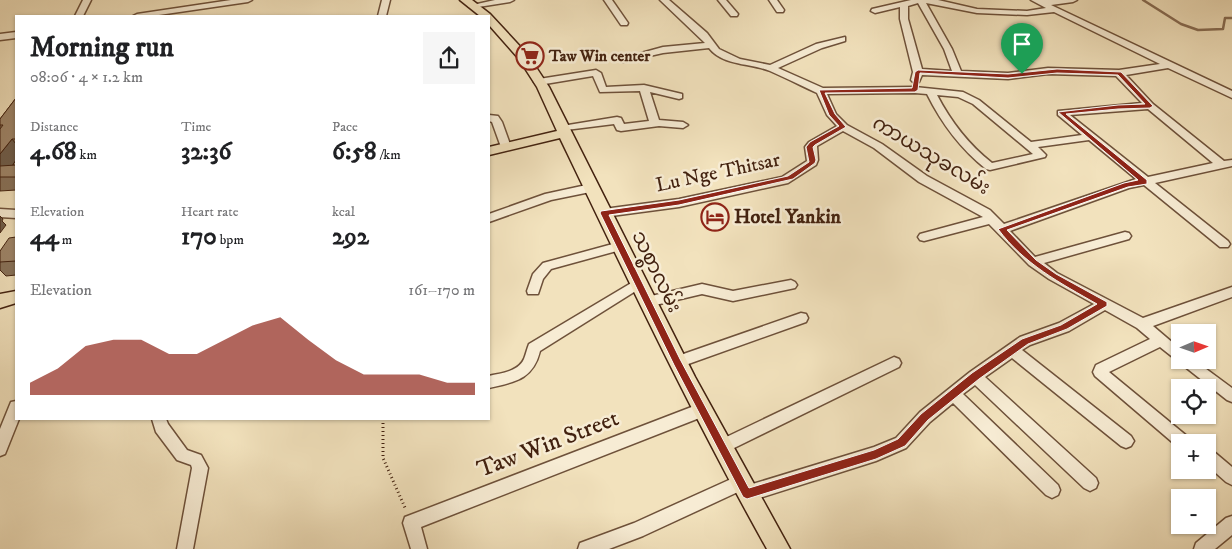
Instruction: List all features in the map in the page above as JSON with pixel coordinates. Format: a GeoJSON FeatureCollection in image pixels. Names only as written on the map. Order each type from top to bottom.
{"type":"FeatureCollection","features":[{"type":"Feature","properties":{"kind":"main road","name":"သစ္စာလမ်း"},"geometry":{"type":"LineString","coordinates":[[468,3],[483,15]]}},
{"type":"Feature","properties":{"kind":"main road","name":"သစ္စာလမ်း"},"geometry":{"type":"LineString","coordinates":[[490,21],[524,58],[539,82],[677,362],[721,447],[779,549]]}},
{"type":"Feature","properties":{"kind":"main road"},"geometry":{"type":"LineString","coordinates":[[490,151],[563,131]]}},
{"type":"Feature","properties":{"kind":"street"},"geometry":{"type":"LineString","coordinates":[[79,15],[87,0]]}},
{"type":"Feature","properties":{"kind":"street"},"geometry":{"type":"LineString","coordinates":[[143,15],[248,0]]}},
{"type":"Feature","properties":{"kind":"street"},"geometry":{"type":"LineString","coordinates":[[382,15],[386,0]]}},
{"type":"Feature","properties":{"kind":"street"},"geometry":{"type":"LineString","coordinates":[[468,3],[510,0]]}},
{"type":"Feature","properties":{"kind":"street"},"geometry":{"type":"LineString","coordinates":[[608,0],[624,23]]}},
{"type":"Feature","properties":{"kind":"street"},"geometry":{"type":"LineString","coordinates":[[664,0],[704,35],[716,51],[737,62],[771,68],[821,91],[915,90],[930,91],[960,94],[976,102],[1041,155],[990,167],[958,139],[945,120],[930,91]]}},
{"type":"Feature","properties":{"kind":"street"},"geometry":{"type":"LineString","coordinates":[[722,0],[734,14]]}},
{"type":"Feature","properties":{"kind":"street"},"geometry":{"type":"LineString","coordinates":[[773,0],[780,10]]}},
{"type":"Feature","properties":{"kind":"street"},"geometry":{"type":"LineString","coordinates":[[876,11],[920,0],[942,2],[977,11],[1027,13],[1054,10]]}},
{"type":"Feature","properties":{"kind":"street"},"geometry":{"type":"LineString","coordinates":[[920,0],[948,49],[958,74]]}},
{"type":"Feature","properties":{"kind":"street"},"geometry":{"type":"LineString","coordinates":[[1038,1],[1073,0]]}},
{"type":"Feature","properties":{"kind":"street"},"geometry":{"type":"LineString","coordinates":[[1038,1],[1231,94]]}},
{"type":"Feature","properties":{"kind":"street"},"geometry":{"type":"LineString","coordinates":[[904,4],[904,19],[918,72],[915,90]]}},
{"type":"Feature","properties":{"kind":"street"},"geometry":{"type":"LineString","coordinates":[[0,37],[15,35]]}},
{"type":"Feature","properties":{"kind":"street"},"geometry":{"type":"LineString","coordinates":[[771,68],[819,46],[842,39]]}},
{"type":"Feature","properties":{"kind":"street"},"geometry":{"type":"LineString","coordinates":[[626,60],[664,50],[710,45]]}},
{"type":"Feature","properties":{"kind":"street"},"geometry":{"type":"LineString","coordinates":[[918,72],[1008,76],[1057,71],[1119,73],[1168,65]]}},
{"type":"Feature","properties":{"kind":"street"},"geometry":{"type":"LineString","coordinates":[[539,82],[596,73],[603,90],[644,88],[679,96]]}},
{"type":"Feature","properties":{"kind":"street"},"geometry":{"type":"LineString","coordinates":[[1119,73],[1150,106],[1227,164]]}},
{"type":"Feature","properties":{"kind":"street"},"geometry":{"type":"LineString","coordinates":[[644,88],[655,123]]}},
{"type":"Feature","properties":{"kind":"street","name":"ကာယသုခလမ်း"},"geometry":{"type":"LineString","coordinates":[[821,91],[832,115],[843,127],[878,146],[923,178],[986,213],[1033,262],[1053,276],[1142,324],[1171,350]]}},
{"type":"Feature","properties":{"kind":"street"},"geometry":{"type":"LineString","coordinates":[[1150,106],[1061,112],[1144,182],[1224,244]]}},
{"type":"Feature","properties":{"kind":"street"},"geometry":{"type":"LineString","coordinates":[[490,118],[494,118],[497,122],[506,147]]}},
{"type":"Feature","properties":{"kind":"street"},"geometry":{"type":"LineString","coordinates":[[563,131],[617,120],[621,128],[670,122],[682,125]]}},
{"type":"Feature","properties":{"kind":"street","name":"Lu Nge Thitsar"},"geometry":{"type":"LineString","coordinates":[[604,213],[679,203],[790,178],[812,163],[810,147],[813,144],[843,127]]}},
{"type":"Feature","properties":{"kind":"street"},"geometry":{"type":"LineString","coordinates":[[1030,146],[1090,137]]}},
{"type":"Feature","properties":{"kind":"street"},"geometry":{"type":"LineString","coordinates":[[1002,229],[1127,185],[1227,164]]}},
{"type":"Feature","properties":{"kind":"street"},"geometry":{"type":"LineString","coordinates":[[490,218],[550,197],[591,188]]}},
{"type":"Feature","properties":{"kind":"street"},"geometry":{"type":"LineString","coordinates":[[0,213],[15,214]]}},
{"type":"Feature","properties":{"kind":"street"},"geometry":{"type":"LineString","coordinates":[[924,237],[992,219]]}},
{"type":"Feature","properties":{"kind":"street"},"geometry":{"type":"LineString","coordinates":[[1033,262],[1124,236]]}},
{"type":"Feature","properties":{"kind":"street"},"geometry":{"type":"LineString","coordinates":[[533,291],[537,277],[548,266],[620,246]]}},
{"type":"Feature","properties":{"kind":"street"},"geometry":{"type":"LineString","coordinates":[[490,382],[525,371],[531,364],[534,348],[638,284]]}},
{"type":"Feature","properties":{"kind":"street"},"geometry":{"type":"LineString","coordinates":[[647,302],[702,289],[733,296],[792,285]]}},
{"type":"Feature","properties":{"kind":"street"},"geometry":{"type":"LineString","coordinates":[[1142,324],[1232,292]]}},
{"type":"Feature","properties":{"kind":"street"},"geometry":{"type":"LineString","coordinates":[[586,549],[744,488],[876,454],[901,442],[924,417],[975,376],[1025,341],[1064,327],[1104,304]]}},
{"type":"Feature","properties":{"kind":"street"},"geometry":{"type":"LineString","coordinates":[[677,362],[801,318]]}},
{"type":"Feature","properties":{"kind":"street"},"geometry":{"type":"LineString","coordinates":[[1160,341],[1101,369],[1100,372],[1174,434]]}},
{"type":"Feature","properties":{"kind":"street"},"geometry":{"type":"LineString","coordinates":[[1012,350],[1126,441]]}},
{"type":"Feature","properties":{"kind":"street"},"geometry":{"type":"LineString","coordinates":[[721,447],[894,364]]}},
{"type":"Feature","properties":{"kind":"street"},"geometry":{"type":"LineString","coordinates":[[1196,369],[1232,396]]}},
{"type":"Feature","properties":{"kind":"street"},"geometry":{"type":"LineString","coordinates":[[975,376],[1090,483]]}},
{"type":"Feature","properties":{"kind":"street"},"geometry":{"type":"LineString","coordinates":[[953,394],[1052,490]]}},
{"type":"Feature","properties":{"kind":"street"},"geometry":{"type":"LineString","coordinates":[[0,449],[15,410]]}},
{"type":"Feature","properties":{"kind":"street","name":"Taw Win Street"},"geometry":{"type":"LineString","coordinates":[[412,523],[702,410]]}},
{"type":"Feature","properties":{"kind":"street"},"geometry":{"type":"LineString","coordinates":[[159,420],[161,427],[182,455],[196,460],[200,468],[185,549]]}},
{"type":"Feature","properties":{"kind":"street"},"geometry":{"type":"LineString","coordinates":[[1216,463],[1232,477]]}},
{"type":"Feature","properties":{"kind":"street"},"geometry":{"type":"LineString","coordinates":[[412,523],[419,549]]}},
{"type":"Feature","properties":{"kind":"street"},"geometry":{"type":"LineString","coordinates":[[1202,549],[1232,524]]}},
{"type":"Feature","properties":{"kind":"path"},"geometry":{"type":"LineString","coordinates":[[383,420],[383,458],[412,523]]}},
{"type":"Feature","properties":{"kind":"building"},"geometry":{"type":"Polygon","coordinates":[[[15,99],[15,139],[12,139],[0,154],[0,129],[3,125],[0,125],[0,119],[15,99]]]}},
{"type":"Feature","properties":{"kind":"building"},"geometry":{"type":"Polygon","coordinates":[[[15,165],[15,177],[0,177],[0,166],[15,165]]]}},
{"type":"Feature","properties":{"kind":"building"},"geometry":{"type":"Polygon","coordinates":[[[15,237],[15,261],[0,262],[0,251],[9,238],[15,237]]]}},
{"type":"Feature","properties":{"kind":"waterway"},"geometry":{"type":"LineString","coordinates":[[1143,0],[1181,24],[1198,30],[1223,29],[1225,18],[1232,18]]}},
{"type":"Feature","properties":{"kind":"place","name":"Taw Win center"},"geometry":{"type":"Point","coordinates":[530,56]}},
{"type":"Feature","properties":{"kind":"place","name":"Hotel Yankin"},"geometry":{"type":"Point","coordinates":[715,217]}},
{"type":"Feature","properties":{"kind":"route"},"geometry":{"type":"LineString","coordinates":[[1057,71],[1119,73],[1150,106],[1061,112],[1144,182],[1127,185],[1002,229],[1033,262],[1053,276],[1104,304],[1064,327],[1025,341],[975,376],[924,417],[901,442],[876,454],[747,494],[677,362],[604,213],[679,203],[790,178],[812,163],[810,147],[813,144],[843,127],[832,115],[821,91],[915,90],[918,72],[1008,76],[1022,74],[1057,71]]}}]}
